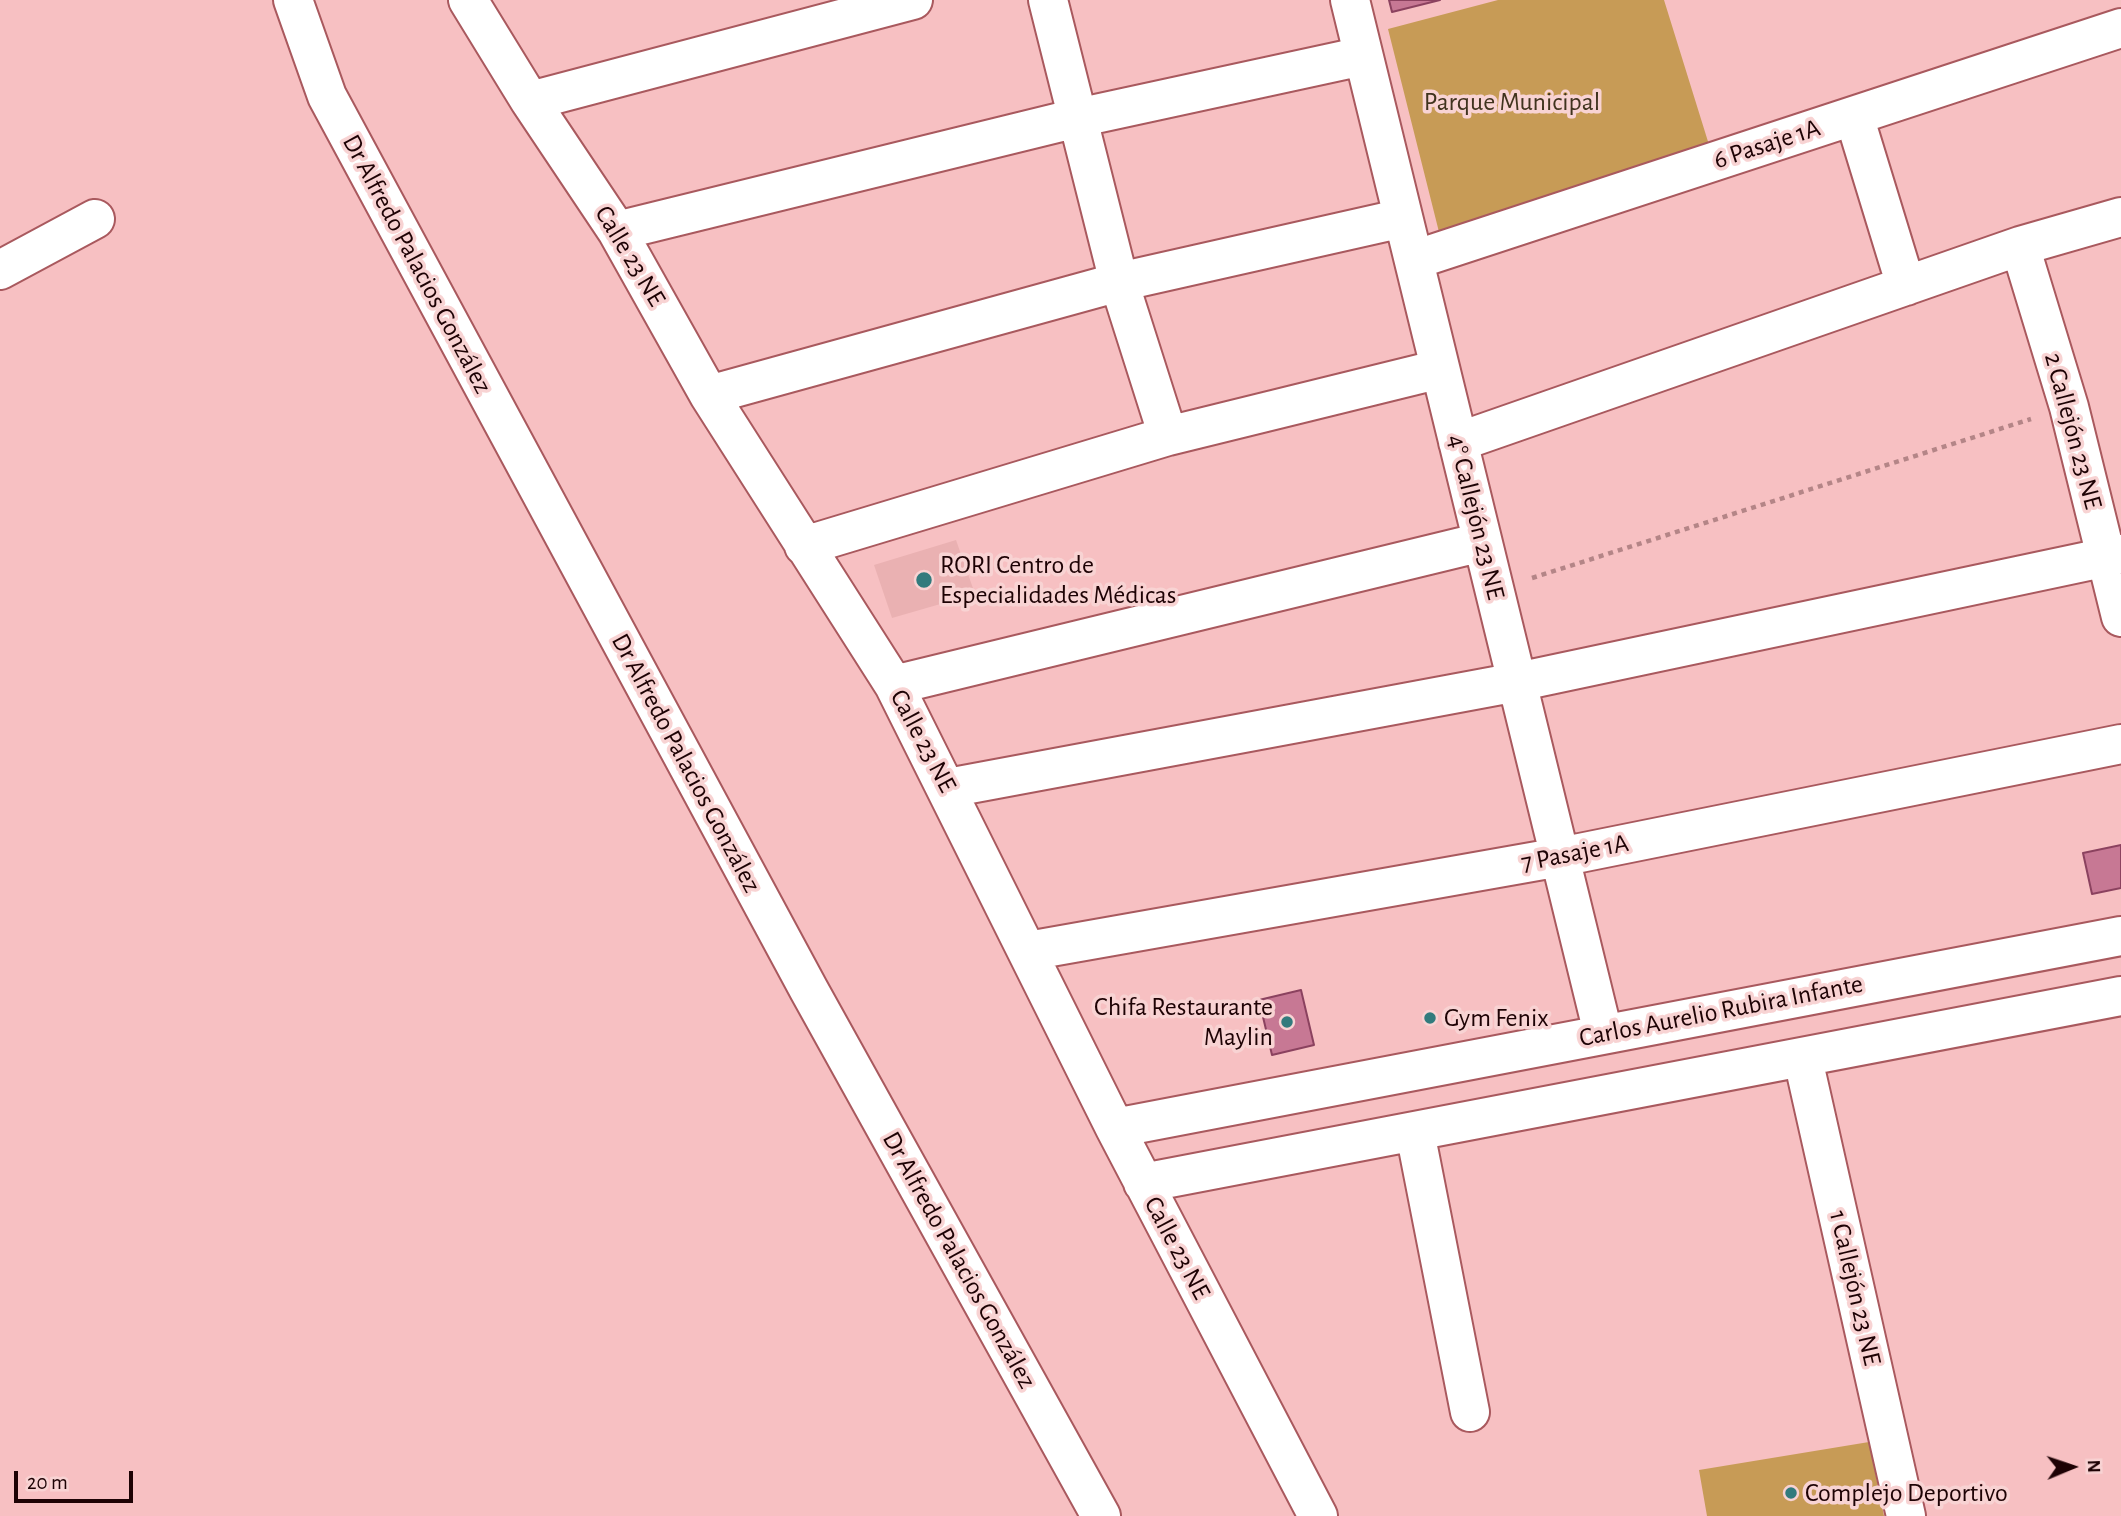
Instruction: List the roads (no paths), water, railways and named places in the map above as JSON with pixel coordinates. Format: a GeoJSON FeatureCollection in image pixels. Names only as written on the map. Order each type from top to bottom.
{"type":"FeatureCollection","features":[{"type":"Feature","properties":{"kind":"street","name":"Dr Alfredo Palacios González"},"geometry":{"type":"LineString","coordinates":[[293,0],[327,96],[815,1003],[1101,1516]]}},
{"type":"Feature","properties":{"kind":"street","name":"Calle 23 NE"},"geometry":{"type":"LineString","coordinates":[[468,0],[530,101],[617,231],[709,394],[894,685],[948,788],[1143,1183],[1318,1516]]}},
{"type":"Feature","properties":{"kind":"street"},"geometry":{"type":"LineString","coordinates":[[530,101],[913,0]]}},
{"type":"Feature","properties":{"kind":"street"},"geometry":{"type":"LineString","coordinates":[[1048,0],[1119,282],[1168,436]]}},
{"type":"Feature","properties":{"kind":"street","name":"4° Callejón 23 NE"},"geometry":{"type":"LineString","coordinates":[[1349,0],[1603,1033]]}},
{"type":"Feature","properties":{"kind":"street","name":"6 Pasaje 1A"},"geometry":{"type":"LineString","coordinates":[[1414,260],[2121,28]]}},
{"type":"Feature","properties":{"kind":"street"},"geometry":{"type":"LineString","coordinates":[[617,231],[1077,118],[1363,56]]}},
{"type":"Feature","properties":{"kind":"street"},"geometry":{"type":"LineString","coordinates":[[1854,116],[1906,286]]}},
{"type":"Feature","properties":{"kind":"street"},"geometry":{"type":"LineString","coordinates":[[1458,442],[2020,246],[2121,217]]}},
{"type":"Feature","properties":{"kind":"street"},"geometry":{"type":"LineString","coordinates":[[709,394],[1119,282],[1403,218]]}},
{"type":"Feature","properties":{"kind":"street"},"geometry":{"type":"LineString","coordinates":[[0,270],[95,219]]}},
{"type":"Feature","properties":{"kind":"street","name":"2 Callejón 23 NE"},"geometry":{"type":"LineString","coordinates":[[2020,246],[2113,555],[2121,617]]}},
{"type":"Feature","properties":{"kind":"street"},"geometry":{"type":"LineString","coordinates":[[804,546],[1168,436],[1440,369]]}},
{"type":"Feature","properties":{"kind":"street"},"geometry":{"type":"LineString","coordinates":[[894,685],[1482,542]]}},
{"type":"Feature","properties":{"kind":"street"},"geometry":{"type":"LineString","coordinates":[[948,788],[1517,682],[2113,555]]}},
{"type":"Feature","properties":{"kind":"street","name":"7 Pasaje 1A"},"geometry":{"type":"LineString","coordinates":[[1028,951],[1560,857],[2121,744]]}},
{"type":"Feature","properties":{"kind":"street","name":"Carlos Aurelio Rubira Infante"},"geometry":{"type":"LineString","coordinates":[[1115,1128],[2121,936]]}},
{"type":"Feature","properties":{"kind":"street"},"geometry":{"type":"LineString","coordinates":[[1143,1183],[1803,1059],[2121,996]]}},
{"type":"Feature","properties":{"kind":"street","name":"1 Callejón 23 NE"},"geometry":{"type":"LineString","coordinates":[[1803,1059],[1906,1516]]}},
{"type":"Feature","properties":{"kind":"street"},"geometry":{"type":"LineString","coordinates":[[1415,1132],[1470,1412]]}},
{"type":"Feature","properties":{"kind":"place","name":"RORI Centro de Especialidades Médicas"},"geometry":{"type":"Point","coordinates":[924,580]}},
{"type":"Feature","properties":{"kind":"place","name":"Gym Fenix"},"geometry":{"type":"Point","coordinates":[1430,1018]}},
{"type":"Feature","properties":{"kind":"place","name":"Chifa Restaurante Maylin"},"geometry":{"type":"Point","coordinates":[1287,1022]}},
{"type":"Feature","properties":{"kind":"place","name":"Complejo Deportivo"},"geometry":{"type":"Point","coordinates":[1791,1493]}},
{"type":"Feature","properties":{"kind":"park label","name":"Parque Municipal"},"geometry":{"type":"Point","coordinates":[1512,102]}}]}
